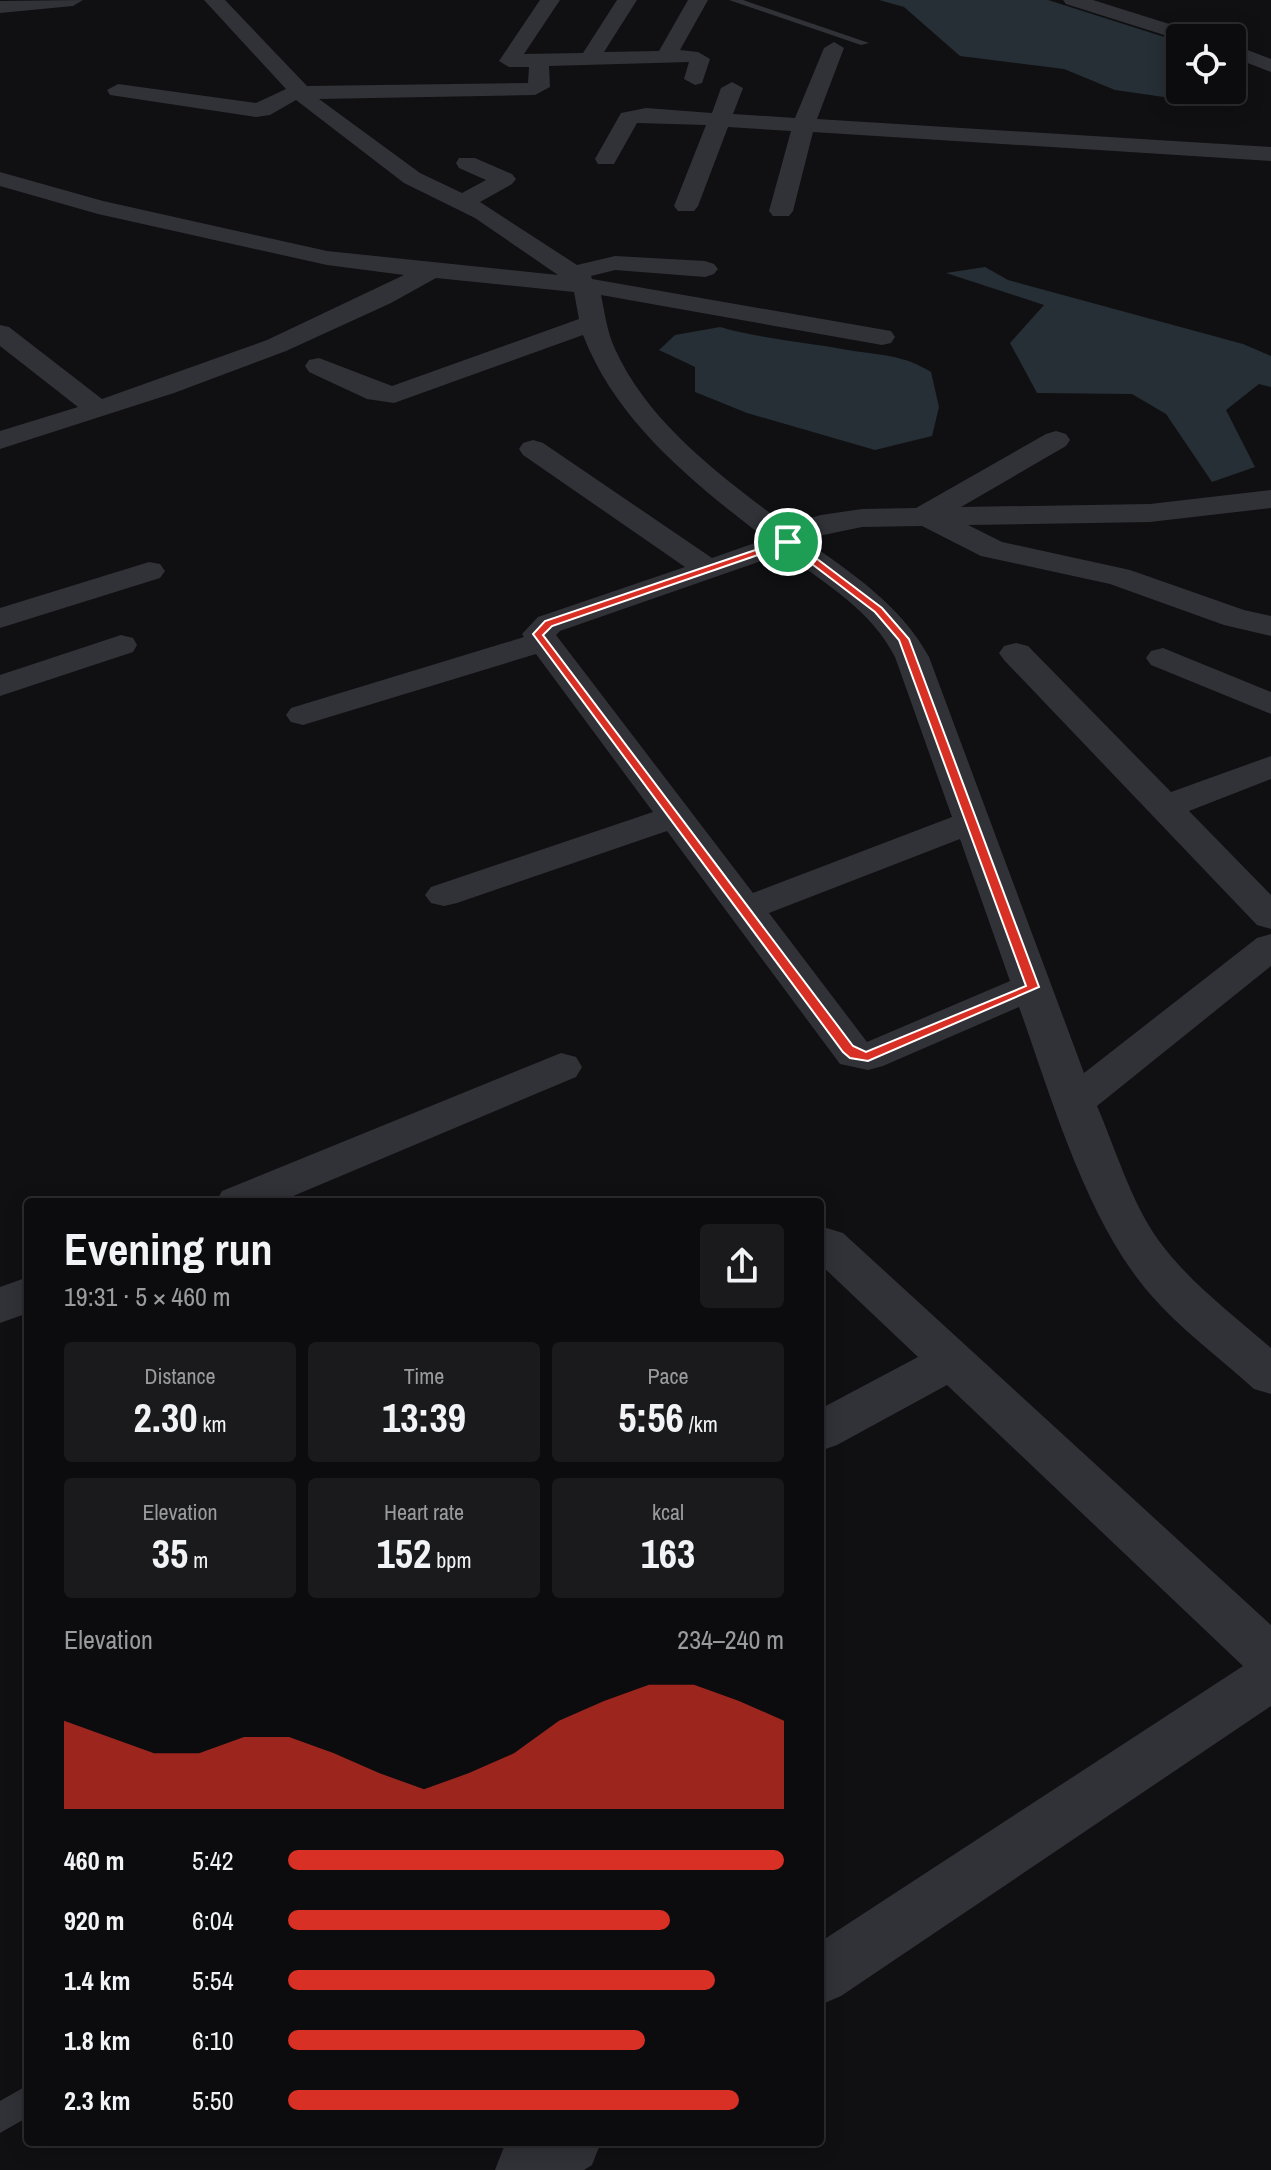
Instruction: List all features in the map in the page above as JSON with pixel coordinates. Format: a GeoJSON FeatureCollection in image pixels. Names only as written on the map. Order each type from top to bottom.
{"type":"FeatureCollection","features":[{"type":"Feature","properties":{"kind":"street"},"geometry":{"type":"LineString","coordinates":[[0,7],[73,0]]}},
{"type":"Feature","properties":{"kind":"street"},"geometry":{"type":"LineString","coordinates":[[214,0],[301,93],[412,178],[464,202],[579,279],[592,323],[619,383],[659,432],[688,460],[785,539],[879,610],[904,639],[1074,1102],[1117,1205],[1140,1248],[1168,1284],[1199,1315],[1271,1376]]}},
{"type":"Feature","properties":{"kind":"street"},"geometry":{"type":"LineString","coordinates":[[509,61],[550,0]]}},
{"type":"Feature","properties":{"kind":"street"},"geometry":{"type":"LineString","coordinates":[[589,59],[627,0]]}},
{"type":"Feature","properties":{"kind":"street"},"geometry":{"type":"LineString","coordinates":[[666,56],[698,0]]}},
{"type":"Feature","properties":{"kind":"street"},"geometry":{"type":"LineString","coordinates":[[1073,0],[1166,29]]}},
{"type":"Feature","properties":{"kind":"street"},"geometry":{"type":"LineString","coordinates":[[781,211],[803,126],[834,48]]}},
{"type":"Feature","properties":{"kind":"street"},"geometry":{"type":"LineString","coordinates":[[484,62],[666,56],[700,59],[695,79]]}},
{"type":"Feature","properties":{"kind":"street"},"geometry":{"type":"LineString","coordinates":[[1246,56],[1271,66]]}},
{"type":"Feature","properties":{"kind":"street"},"geometry":{"type":"LineString","coordinates":[[118,90],[262,110],[287,95],[301,93],[538,88],[539,62]]}},
{"type":"Feature","properties":{"kind":"street"},"geometry":{"type":"LineString","coordinates":[[441,90],[447,66]]}},
{"type":"Feature","properties":{"kind":"street"},"geometry":{"type":"LineString","coordinates":[[686,206],[732,88]]}},
{"type":"Feature","properties":{"kind":"street"},"geometry":{"type":"LineString","coordinates":[[606,159],[632,116],[1271,154]]}},
{"type":"Feature","properties":{"kind":"street"},"geometry":{"type":"LineString","coordinates":[[464,202],[504,179],[467,163]]}},
{"type":"Feature","properties":{"kind":"street"},"geometry":{"type":"LineString","coordinates":[[0,179],[98,207],[327,258],[431,271],[579,279],[882,337]]}},
{"type":"Feature","properties":{"kind":"street"},"geometry":{"type":"LineString","coordinates":[[579,279],[609,263],[705,269]]}},
{"type":"Feature","properties":{"kind":"street"},"geometry":{"type":"LineString","coordinates":[[0,440],[237,359],[344,315],[431,271]]}},
{"type":"Feature","properties":{"kind":"street"},"geometry":{"type":"LineString","coordinates":[[319,366],[377,393],[394,395],[592,323]]}},
{"type":"Feature","properties":{"kind":"street"},"geometry":{"type":"LineString","coordinates":[[0,333],[97,408]]}},
{"type":"Feature","properties":{"kind":"street"},"geometry":{"type":"LineString","coordinates":[[925,516],[1056,440]]}},
{"type":"Feature","properties":{"kind":"street"},"geometry":{"type":"LineString","coordinates":[[533,449],[708,569]]}},
{"type":"Feature","properties":{"kind":"street"},"geometry":{"type":"LineString","coordinates":[[1032,987],[868,1057],[855,1055],[541,642],[538,634],[549,624],[841,520],[1269,507]]}},
{"type":"Feature","properties":{"kind":"street"},"geometry":{"type":"LineString","coordinates":[[925,516],[964,538],[992,549],[1119,577],[1235,618],[1271,626]]}},
{"type":"Feature","properties":{"kind":"street"},"geometry":{"type":"LineString","coordinates":[[0,618],[149,571]]}},
{"type":"Feature","properties":{"kind":"street"},"geometry":{"type":"LineString","coordinates":[[303,715],[541,642]]}},
{"type":"Feature","properties":{"kind":"street"},"geometry":{"type":"LineString","coordinates":[[0,686],[121,645]]}},
{"type":"Feature","properties":{"kind":"street"},"geometry":{"type":"LineString","coordinates":[[1016,653],[1271,917]]}},
{"type":"Feature","properties":{"kind":"street"},"geometry":{"type":"LineString","coordinates":[[1163,658],[1271,704]]}},
{"type":"Feature","properties":{"kind":"street"},"geometry":{"type":"LineString","coordinates":[[1165,807],[1271,767]]}},
{"type":"Feature","properties":{"kind":"street"},"geometry":{"type":"LineString","coordinates":[[444,895],[673,817]]}},
{"type":"Feature","properties":{"kind":"street"},"geometry":{"type":"LineString","coordinates":[[743,910],[972,822]]}},
{"type":"Feature","properties":{"kind":"street"},"geometry":{"type":"LineString","coordinates":[[1074,1102],[1271,946]]}},
{"type":"Feature","properties":{"kind":"street"},"geometry":{"type":"LineString","coordinates":[[248,1198],[561,1067]]}},
{"type":"Feature","properties":{"kind":"street"},"geometry":{"type":"LineString","coordinates":[[824,1243],[1271,1659]]}},
{"type":"Feature","properties":{"kind":"street"},"geometry":{"type":"LineString","coordinates":[[0,1306],[24,1296]]}},
{"type":"Feature","properties":{"kind":"street"},"geometry":{"type":"LineString","coordinates":[[824,1430],[952,1361]]}},
{"type":"Feature","properties":{"kind":"street"},"geometry":{"type":"LineString","coordinates":[[824,1973],[1271,1677]]}},
{"type":"Feature","properties":{"kind":"street"},"geometry":{"type":"LineString","coordinates":[[527,2170],[563,2146]]}},
{"type":"Feature","properties":{"kind":"lane"},"geometry":{"type":"LineString","coordinates":[[734,0],[864,43]]}},
{"type":"Feature","properties":{"kind":"lane"},"geometry":{"type":"LineString","coordinates":[[0,2118],[24,2103]]}},
{"type":"Feature","properties":{"kind":"shaded area"},"geometry":{"type":"Polygon","coordinates":[[[879,0],[1048,0],[1166,38],[1166,97],[1115,90],[1064,69],[960,56],[904,7],[879,0]]]}},
{"type":"Feature","properties":{"kind":"shaded area"},"geometry":{"type":"Polygon","coordinates":[[[985,267],[1008,280],[1243,344],[1271,356],[1271,387],[1259,384],[1226,410],[1255,467],[1212,482],[1166,414],[1132,394],[1037,393],[1010,343],[1044,305],[946,273],[985,267]]]}},
{"type":"Feature","properties":{"kind":"shaded area"},"geometry":{"type":"Polygon","coordinates":[[[720,327],[891,356],[921,366],[931,372],[939,407],[932,436],[875,450],[747,413],[695,392],[695,367],[659,350],[675,335],[720,327]]]}},
{"type":"Feature","properties":{"kind":"route"},"geometry":{"type":"LineString","coordinates":[[788,542],[879,610],[893,622],[904,639],[1032,987],[868,1057],[855,1055],[848,1049],[538,634],[549,624],[788,542]]}}]}
